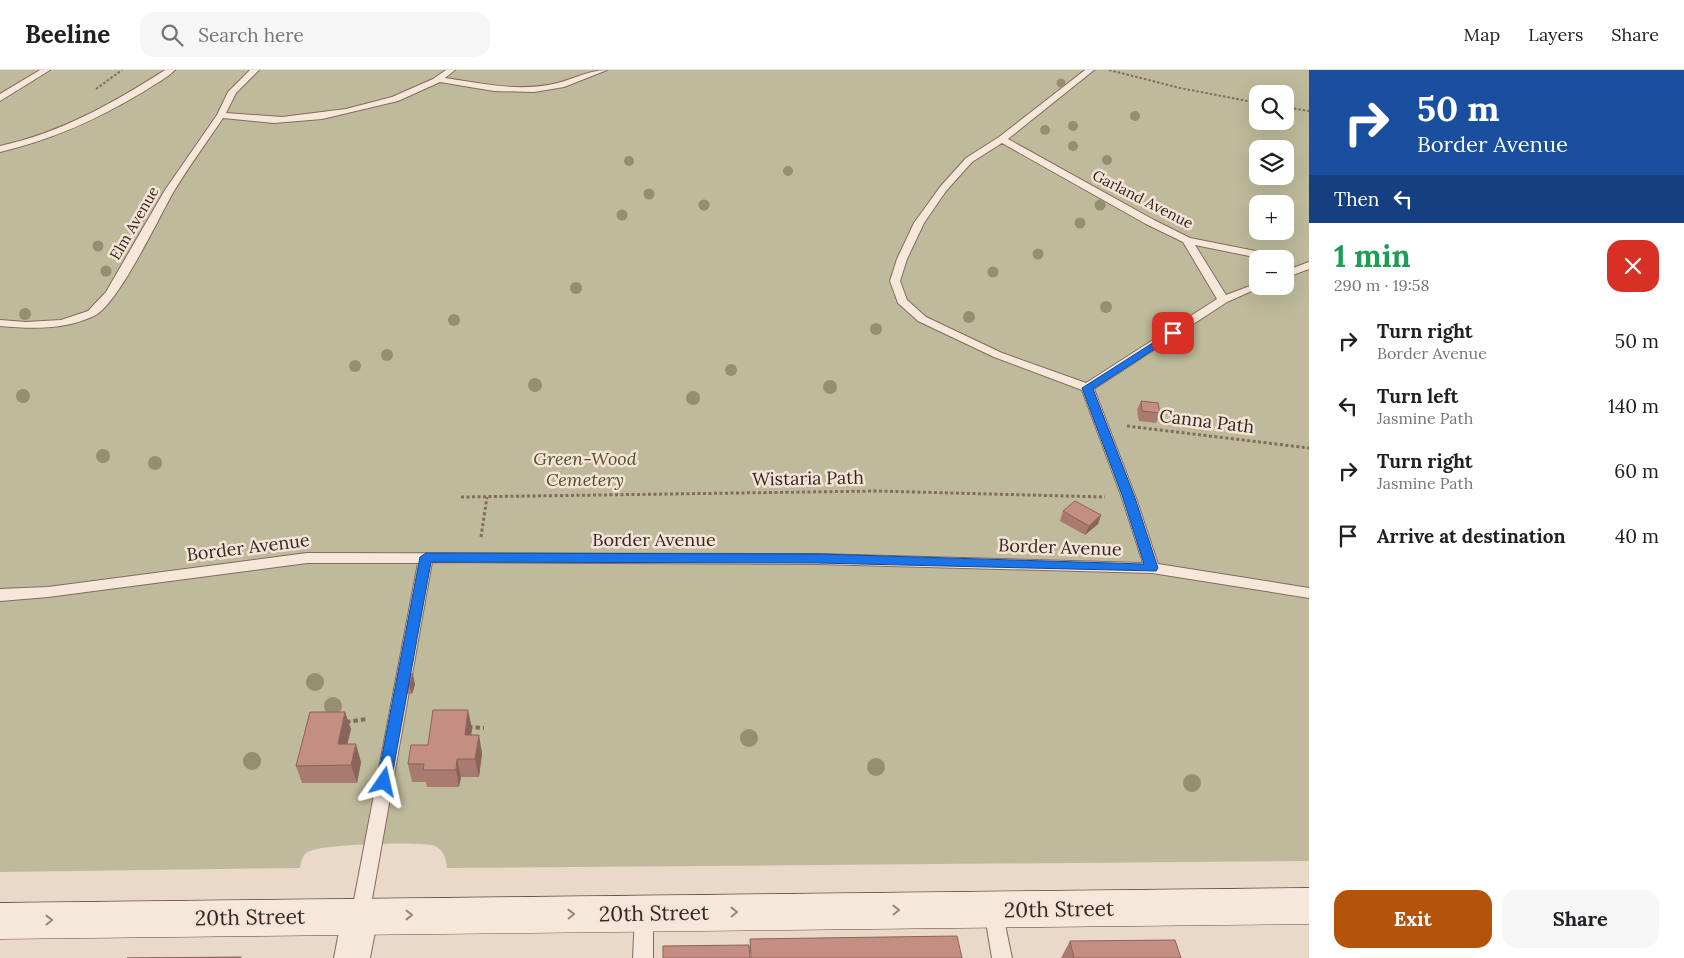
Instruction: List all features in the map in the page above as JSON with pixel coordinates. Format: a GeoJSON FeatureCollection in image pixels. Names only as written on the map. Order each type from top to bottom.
{"type":"FeatureCollection","features":[{"type":"Feature","properties":{"kind":"main road","name":"20th Street"},"geometry":{"type":"LineString","coordinates":[[0,921],[1309,906]]}},
{"type":"Feature","properties":{"kind":"street"},"geometry":{"type":"LineString","coordinates":[[352,958],[360,916]]}},
{"type":"Feature","properties":{"kind":"lane"},"geometry":{"type":"LineString","coordinates":[[0,98],[46,70]]}},
{"type":"Feature","properties":{"kind":"lane"},"geometry":{"type":"LineString","coordinates":[[0,150],[22,145],[68,128],[111,108],[171,70]]}},
{"type":"Feature","properties":{"kind":"lane","name":"Elm Avenue"},"geometry":{"type":"LineString","coordinates":[[0,323],[26,325],[62,323],[92,313],[111,294],[170,190],[221,115],[232,92],[255,70]]}},
{"type":"Feature","properties":{"kind":"lane"},"geometry":{"type":"LineString","coordinates":[[221,115],[283,120],[341,113],[398,98],[440,80],[451,70]]}},
{"type":"Feature","properties":{"kind":"lane"},"geometry":{"type":"LineString","coordinates":[[440,80],[511,90],[531,90],[563,84],[603,70]]}},
{"type":"Feature","properties":{"kind":"lane"},"geometry":{"type":"LineString","coordinates":[[1090,70],[1002,138],[970,160],[943,189],[919,223],[902,259],[895,281],[902,301],[922,319],[998,355],[1087,388],[1129,498],[1152,568]]}},
{"type":"Feature","properties":{"kind":"lane","name":"Garland Avenue"},"geometry":{"type":"LineString","coordinates":[[1002,138],[1150,222],[1187,240],[1249,253]]}},
{"type":"Feature","properties":{"kind":"lane"},"geometry":{"type":"LineString","coordinates":[[1187,240],[1223,300]]}},
{"type":"Feature","properties":{"kind":"lane"},"geometry":{"type":"LineString","coordinates":[[1294,262],[1309,264]]}},
{"type":"Feature","properties":{"kind":"lane"},"geometry":{"type":"LineString","coordinates":[[1294,270],[1309,264]]}},
{"type":"Feature","properties":{"kind":"lane"},"geometry":{"type":"LineString","coordinates":[[1087,388],[1223,300],[1249,290]]}},
{"type":"Feature","properties":{"kind":"lane"},"geometry":{"type":"LineString","coordinates":[[360,916],[426,557]]}},
{"type":"Feature","properties":{"kind":"lane","name":"Border Avenue"},"geometry":{"type":"LineString","coordinates":[[0,595],[48,592],[308,558],[426,557],[818,559],[1152,568],[1309,593]]}},
{"type":"Feature","properties":{"kind":"lane"},"geometry":{"type":"LineString","coordinates":[[993,909],[1002,958]]}},
{"type":"Feature","properties":{"kind":"lane"},"geometry":{"type":"LineString","coordinates":[[643,958],[644,913]]}},
{"type":"Feature","properties":{"kind":"path"},"geometry":{"type":"LineString","coordinates":[[1108,70],[1180,88],[1249,101]]}},
{"type":"Feature","properties":{"kind":"path"},"geometry":{"type":"LineString","coordinates":[[1294,108],[1309,111]]}},
{"type":"Feature","properties":{"kind":"path","name":"Canna Path"},"geometry":{"type":"LineString","coordinates":[[1101,422],[1309,448]]}},
{"type":"Feature","properties":{"kind":"path","name":"Wistaria Path"},"geometry":{"type":"LineString","coordinates":[[461,497],[876,491],[1129,498]]}},
{"type":"Feature","properties":{"kind":"path"},"geometry":{"type":"LineString","coordinates":[[477,557],[487,497]]}},
{"type":"Feature","properties":{"kind":"path"},"geometry":{"type":"LineString","coordinates":[[340,722],[367,719]]}},
{"type":"Feature","properties":{"kind":"path"},"geometry":{"type":"LineString","coordinates":[[464,726],[484,728]]}},
{"type":"Feature","properties":{"kind":"green space","name":"Green-Wood Cemetery"},"geometry":{"type":"Polygon","coordinates":[[[0,70],[1309,70],[1309,861],[447,868],[442,852],[435,846],[426,844],[392,844],[350,845],[316,849],[304,855],[300,868],[0,872],[0,70]]]}},
{"type":"Feature","properties":{"kind":"building"},"geometry":{"type":"Polygon","coordinates":[[[1141,401],[1158,403],[1160,413],[1142,411],[1141,401]]]}},
{"type":"Feature","properties":{"kind":"building"},"geometry":{"type":"Polygon","coordinates":[[[1075,501],[1101,515],[1089,526],[1063,511],[1075,501]]]}},
{"type":"Feature","properties":{"kind":"building"},"geometry":{"type":"Polygon","coordinates":[[[402,674],[413,674],[409,685],[398,684],[402,674]]]}},
{"type":"Feature","properties":{"kind":"building"},"geometry":{"type":"Polygon","coordinates":[[[433,710],[468,710],[465,735],[479,735],[475,759],[457,759],[456,770],[423,770],[424,764],[408,764],[411,745],[428,745],[433,710]]]}},
{"type":"Feature","properties":{"kind":"building"},"geometry":{"type":"Polygon","coordinates":[[[310,712],[345,712],[338,744],[356,744],[351,765],[296,766],[310,712]]]}},
{"type":"Feature","properties":{"kind":"building"},"geometry":{"type":"Polygon","coordinates":[[[957,936],[962,958],[751,958],[750,939],[957,936]]]}},
{"type":"Feature","properties":{"kind":"building"},"geometry":{"type":"Polygon","coordinates":[[[1175,940],[1181,958],[1074,958],[1070,941],[1175,940]]]}},
{"type":"Feature","properties":{"kind":"building"},"geometry":{"type":"Polygon","coordinates":[[[749,945],[750,958],[663,958],[663,946],[749,945]]]}},
{"type":"Feature","properties":{"kind":"building"},"geometry":{"type":"Polygon","coordinates":[[[241,957],[241,958],[127,958],[241,957]]]}},
{"type":"Feature","properties":{"kind":"route"},"geometry":{"type":"LineString","coordinates":[[384,782],[426,557],[818,559],[1152,568],[1129,498],[1087,388],[1173,333]]}}]}
